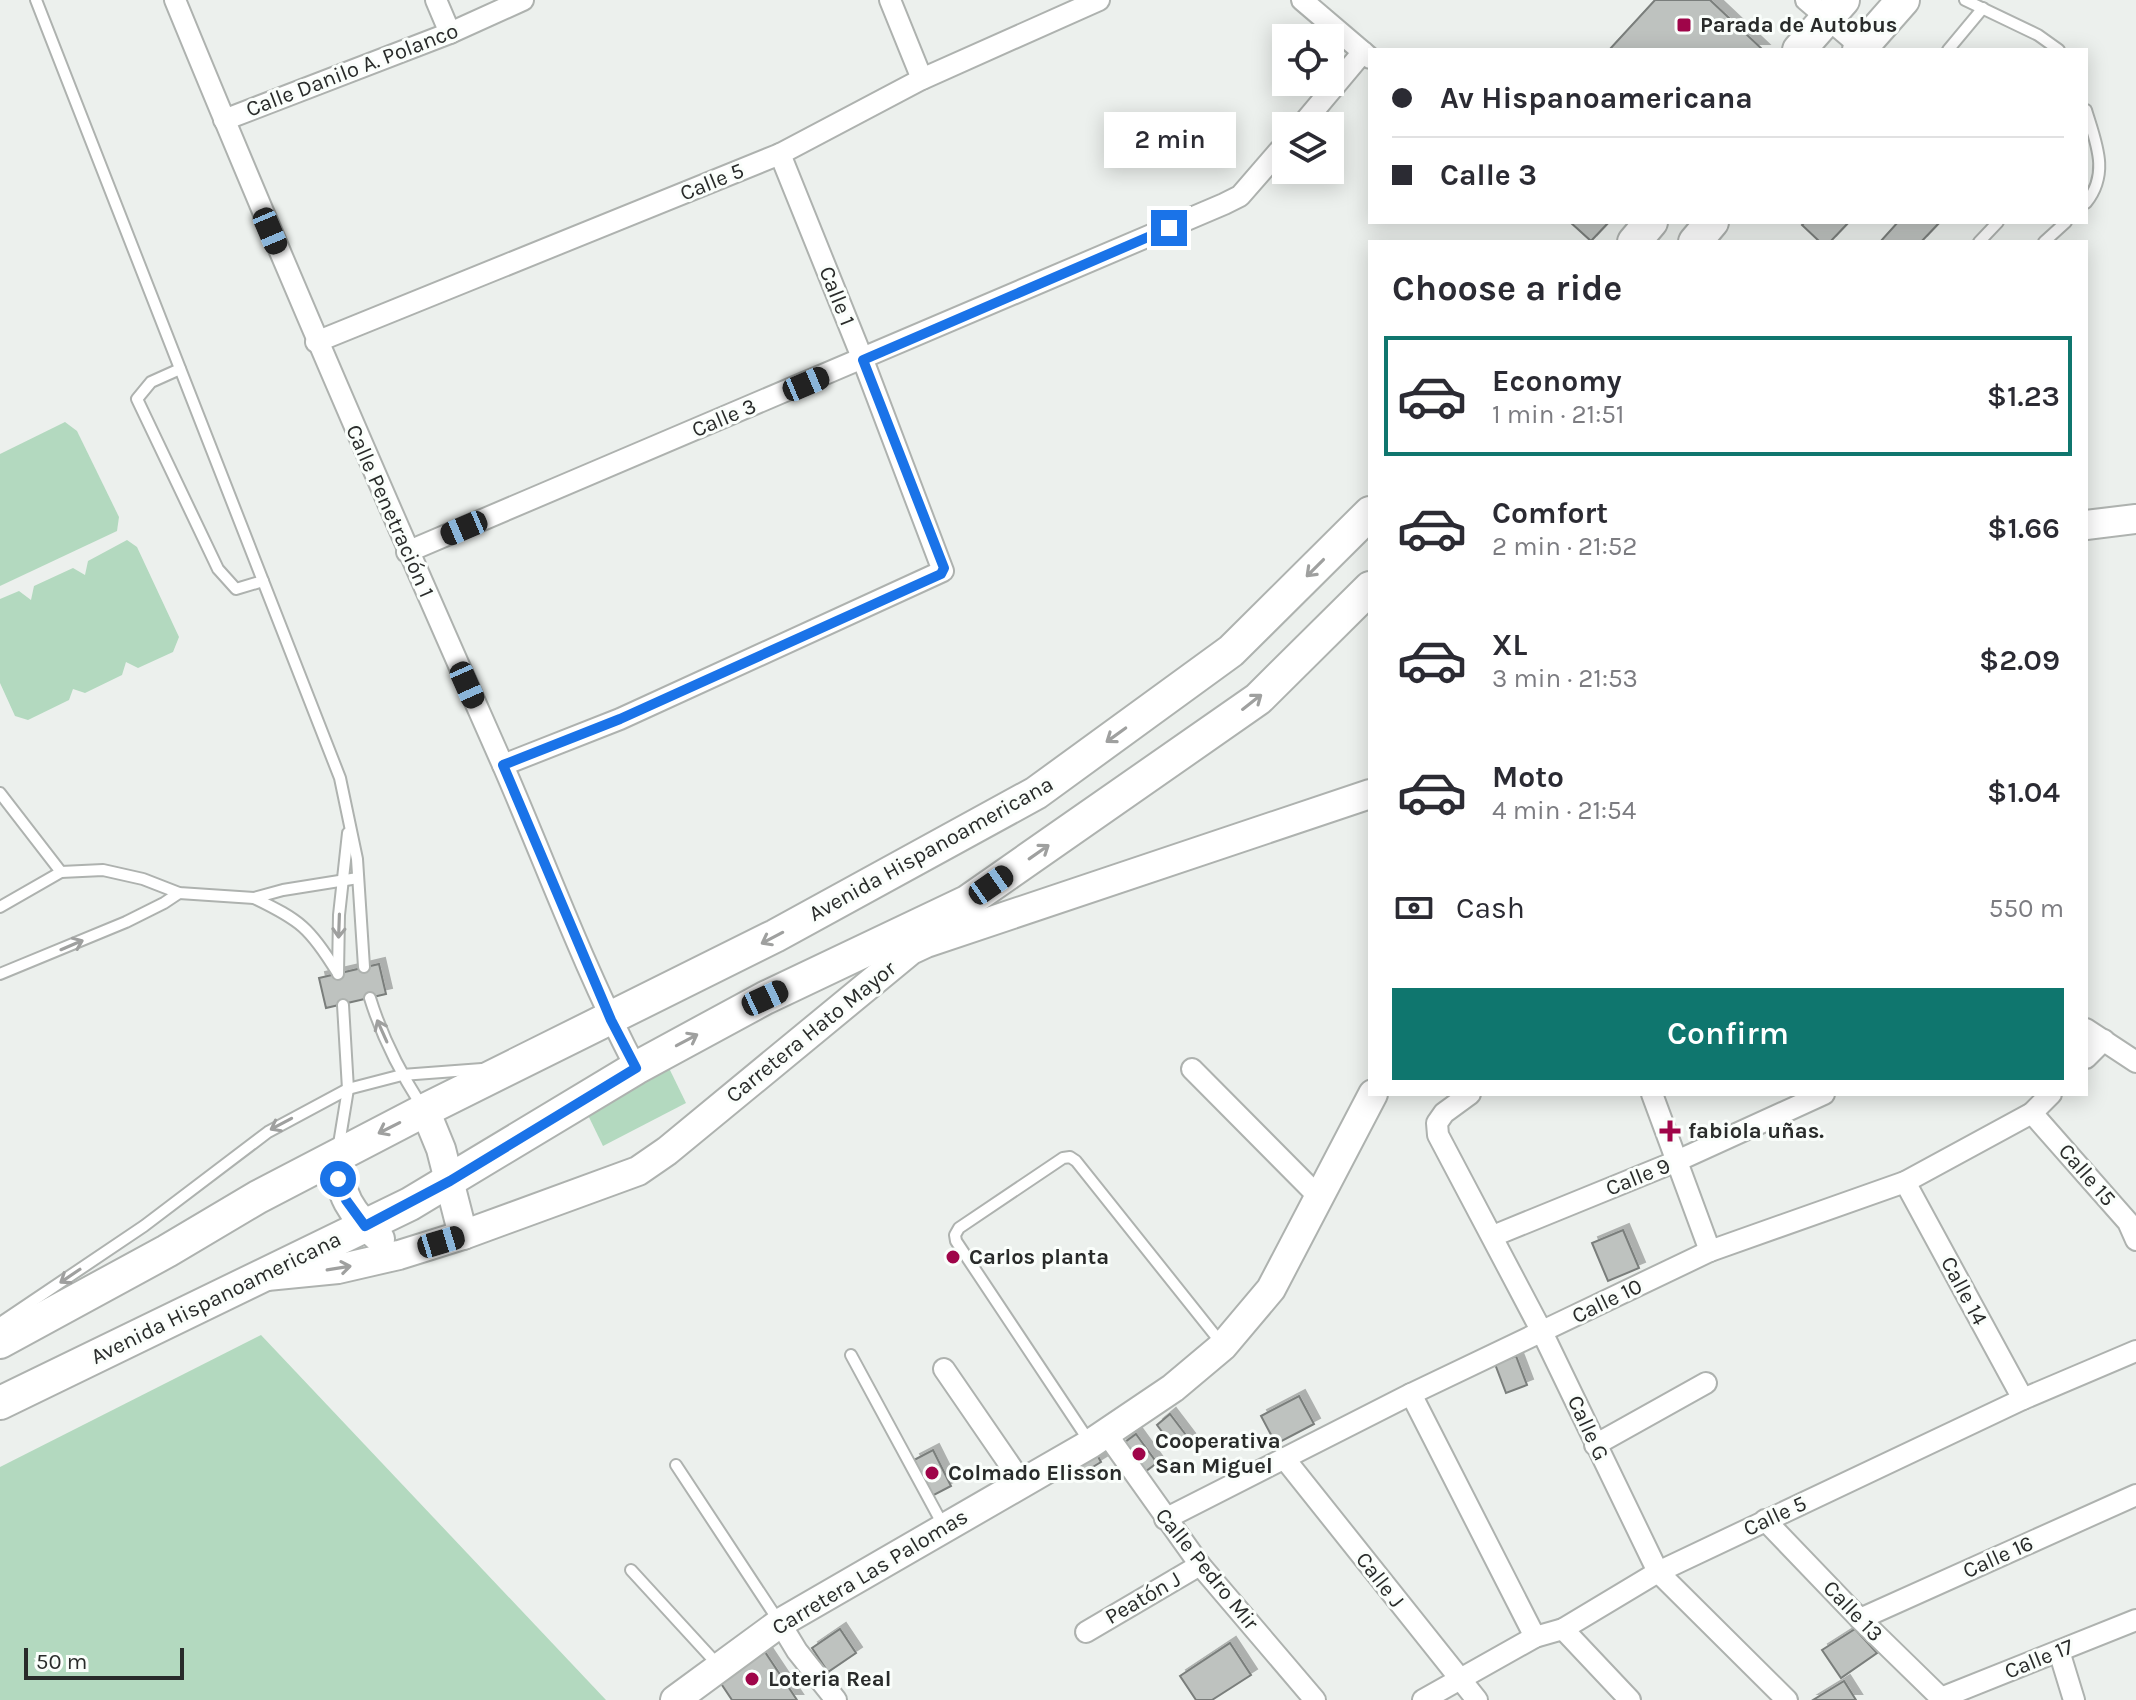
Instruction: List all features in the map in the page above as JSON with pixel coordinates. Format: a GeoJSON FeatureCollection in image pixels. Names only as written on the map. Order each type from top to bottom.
{"type":"FeatureCollection","features":[{"type":"Feature","properties":{"kind":"main road"},"geometry":{"type":"LineString","coordinates":[[1861,48],[1903,0]]}},
{"type":"Feature","properties":{"kind":"main road"},"geometry":{"type":"LineString","coordinates":[[1800,48],[1825,6]]}},
{"type":"Feature","properties":{"kind":"main road"},"geometry":{"type":"LineString","coordinates":[[1636,240],[1649,224]]}},
{"type":"Feature","properties":{"kind":"main road"},"geometry":{"type":"LineString","coordinates":[[1697,240],[1710,224]]}},
{"type":"Feature","properties":{"kind":"main road","name":"Avenida Hispanoamericana"},"geometry":{"type":"LineString","coordinates":[[0,1342],[338,1155],[775,936],[1036,793],[1231,651],[1368,515]]}},
{"type":"Feature","properties":{"kind":"main road","name":"Avenida Hispanoamericana"},"geometry":{"type":"LineString","coordinates":[[0,1403],[365,1226],[450,1181],[636,1068],[765,998],[967,902],[1258,699],[1368,590]]}},
{"type":"Feature","properties":{"kind":"street","name":"Calle Penetración 1"},"geometry":{"type":"LineString","coordinates":[[175,0],[316,342],[503,765],[611,1020]]}},
{"type":"Feature","properties":{"kind":"street"},"geometry":{"type":"LineString","coordinates":[[436,0],[450,33]]}},
{"type":"Feature","properties":{"kind":"street","name":"Calle Danilo A. Polanco"},"geometry":{"type":"LineString","coordinates":[[224,120],[450,33],[523,0]]}},
{"type":"Feature","properties":{"kind":"street"},"geometry":{"type":"LineString","coordinates":[[890,0],[922,79]]}},
{"type":"Feature","properties":{"kind":"street","name":"Calle 5"},"geometry":{"type":"LineString","coordinates":[[316,342],[780,154],[922,79],[1099,0]]}},
{"type":"Feature","properties":{"kind":"street"},"geometry":{"type":"LineString","coordinates":[[1302,0],[1367,55],[1314,112]]}},
{"type":"Feature","properties":{"kind":"street"},"geometry":{"type":"LineString","coordinates":[[1825,6],[1859,48]]}},
{"type":"Feature","properties":{"kind":"street","name":"Calle 1"},"geometry":{"type":"LineString","coordinates":[[503,765],[620,719],[941,574],[944,568],[780,154]]}},
{"type":"Feature","properties":{"kind":"street","name":"Calle 3"},"geometry":{"type":"LineString","coordinates":[[407,552],[1224,204],[1240,196],[1272,159]]}},
{"type":"Feature","properties":{"kind":"street"},"geometry":{"type":"LineString","coordinates":[[2088,525],[2136,519]]}},
{"type":"Feature","properties":{"kind":"street","name":"Carretera Hato Mayor"},"geometry":{"type":"LineString","coordinates":[[262,1277],[338,1269],[399,1255],[638,1171],[667,1151],[900,959],[926,943],[1368,795]]}},
{"type":"Feature","properties":{"kind":"street"},"geometry":{"type":"LineString","coordinates":[[611,1020],[636,1068]]}},
{"type":"Feature","properties":{"kind":"street"},"geometry":{"type":"LineString","coordinates":[[2095,1034],[2136,1062]]}},
{"type":"Feature","properties":{"kind":"street"},"geometry":{"type":"LineString","coordinates":[[1192,1069],[1319,1197]]}},
{"type":"Feature","properties":{"kind":"street","name":"Carretera Las Palomas"},"geometry":{"type":"LineString","coordinates":[[675,1700],[780,1623],[1098,1438],[1173,1388],[1223,1346],[1271,1289],[1372,1096]]}},
{"type":"Feature","properties":{"kind":"street","name":"Calle G"},"geometry":{"type":"LineString","coordinates":[[1467,1096],[1444,1113],[1437,1123],[1438,1135],[1542,1332],[1658,1572],[1787,1700]]}},
{"type":"Feature","properties":{"kind":"street"},"geometry":{"type":"LineString","coordinates":[[1653,1096],[1710,1251]]}},
{"type":"Feature","properties":{"kind":"street","name":"Calle 9"},"geometry":{"type":"LineString","coordinates":[[1493,1236],[1677,1161],[1820,1096]]}},
{"type":"Feature","properties":{"kind":"street","name":"Calle 10"},"geometry":{"type":"LineString","coordinates":[[1165,1519],[1411,1394],[1710,1251],[1905,1182],[2032,1113],[2049,1096]]}},
{"type":"Feature","properties":{"kind":"street"},"geometry":{"type":"LineString","coordinates":[[425,1110],[437,1135],[463,1235]]}},
{"type":"Feature","properties":{"kind":"street","name":"Calle 15"},"geometry":{"type":"LineString","coordinates":[[2032,1113],[2128,1222],[2136,1240]]}},
{"type":"Feature","properties":{"kind":"street"},"geometry":{"type":"LineString","coordinates":[[338,1155],[338,1179],[346,1200],[365,1226],[399,1255]]}},
{"type":"Feature","properties":{"kind":"street","name":"Calle 14"},"geometry":{"type":"LineString","coordinates":[[1905,1182],[2023,1399]]}},
{"type":"Feature","properties":{"kind":"street","name":"Calle 5"},"geometry":{"type":"LineString","coordinates":[[1423,1700],[1535,1637],[1563,1629],[1658,1572],[2023,1399],[2136,1351]]}},
{"type":"Feature","properties":{"kind":"street"},"geometry":{"type":"LineString","coordinates":[[944,1369],[1023,1484]]}},
{"type":"Feature","properties":{"kind":"street"},"geometry":{"type":"LineString","coordinates":[[1595,1445],[1706,1383]]}},
{"type":"Feature","properties":{"kind":"street"},"geometry":{"type":"LineString","coordinates":[[1411,1394],[1535,1637]]}},
{"type":"Feature","properties":{"kind":"street","name":"Calle Pedro Mir"},"geometry":{"type":"LineString","coordinates":[[1098,1438],[1200,1565],[1315,1700]]}},
{"type":"Feature","properties":{"kind":"street","name":"Calle J"},"geometry":{"type":"LineString","coordinates":[[1284,1458],[1477,1700]]}},
{"type":"Feature","properties":{"kind":"street","name":"Calle 16"},"geometry":{"type":"LineString","coordinates":[[1860,1619],[2136,1495]]}},
{"type":"Feature","properties":{"kind":"street","name":"Calle 13"},"geometry":{"type":"LineString","coordinates":[[1765,1520],[1942,1699]]}},
{"type":"Feature","properties":{"kind":"street","name":"Peatón J"},"geometry":{"type":"LineString","coordinates":[[1086,1632],[1200,1565]]}},
{"type":"Feature","properties":{"kind":"street","name":"Calle 17"},"geometry":{"type":"LineString","coordinates":[[1942,1699],[2136,1620]]}},
{"type":"Feature","properties":{"kind":"street"},"geometry":{"type":"LineString","coordinates":[[780,1623],[797,1651],[836,1700]]}},
{"type":"Feature","properties":{"kind":"street"},"geometry":{"type":"LineString","coordinates":[[1563,1629],[1630,1700]]}},
{"type":"Feature","properties":{"kind":"street"},"geometry":{"type":"LineString","coordinates":[[2059,1651],[2074,1700]]}},
{"type":"Feature","properties":{"kind":"lane"},"geometry":{"type":"LineString","coordinates":[[36,0],[340,778],[358,878],[364,967]]}},
{"type":"Feature","properties":{"kind":"lane"},"geometry":{"type":"LineString","coordinates":[[1965,0],[2038,35],[2056,48]]}},
{"type":"Feature","properties":{"kind":"lane"},"geometry":{"type":"LineString","coordinates":[[1950,48],[1983,8]]}},
{"type":"Feature","properties":{"kind":"lane"},"geometry":{"type":"LineString","coordinates":[[2088,124],[2101,161],[2096,189],[2088,200]]}},
{"type":"Feature","properties":{"kind":"lane"},"geometry":{"type":"LineString","coordinates":[[1981,240],[1996,224]]}},
{"type":"Feature","properties":{"kind":"lane"},"geometry":{"type":"LineString","coordinates":[[2046,240],[2064,224]]}},
{"type":"Feature","properties":{"kind":"lane"},"geometry":{"type":"LineString","coordinates":[[180,369],[151,382],[137,399],[218,569],[236,589],[263,581]]}},
{"type":"Feature","properties":{"kind":"lane"},"geometry":{"type":"LineString","coordinates":[[0,793],[61,872]]}},
{"type":"Feature","properties":{"kind":"lane"},"geometry":{"type":"LineString","coordinates":[[254,898],[299,922],[317,939],[338,974],[342,881],[350,823]]}},
{"type":"Feature","properties":{"kind":"lane"},"geometry":{"type":"LineString","coordinates":[[0,907],[61,872],[103,870],[143,879],[179,893],[254,898],[358,878]]}},
{"type":"Feature","properties":{"kind":"lane"},"geometry":{"type":"LineString","coordinates":[[0,974],[126,922],[179,893]]}},
{"type":"Feature","properties":{"kind":"lane"},"geometry":{"type":"LineString","coordinates":[[370,998],[402,1075],[425,1110]]}},
{"type":"Feature","properties":{"kind":"lane"},"geometry":{"type":"LineString","coordinates":[[338,1155],[348,1089],[343,1005]]}},
{"type":"Feature","properties":{"kind":"lane"},"geometry":{"type":"LineString","coordinates":[[0,1323],[144,1226],[268,1132],[348,1089],[402,1075],[516,1067]]}},
{"type":"Feature","properties":{"kind":"lane"},"geometry":{"type":"LineString","coordinates":[[1098,1438],[956,1241],[959,1228],[1063,1158],[1070,1157],[1223,1346]]}},
{"type":"Feature","properties":{"kind":"lane"},"geometry":{"type":"LineString","coordinates":[[851,1355],[943,1526]]}},
{"type":"Feature","properties":{"kind":"lane"},"geometry":{"type":"LineString","coordinates":[[676,1465],[780,1623]]}},
{"type":"Feature","properties":{"kind":"lane"},"geometry":{"type":"LineString","coordinates":[[631,1570],[720,1667]]}},
{"type":"Feature","properties":{"kind":"green space"},"geometry":{"type":"Polygon","coordinates":[[[65,422],[77,431],[119,517],[117,531],[0,586],[0,454],[65,422]]]}},
{"type":"Feature","properties":{"kind":"green space"},"geometry":{"type":"Polygon","coordinates":[[[127,540],[137,547],[179,637],[173,652],[138,668],[126,662],[122,675],[85,693],[73,689],[69,700],[28,720],[15,716],[0,683],[0,599],[19,591],[31,600],[34,586],[73,568],[85,575],[88,561],[127,540]]]}},
{"type":"Feature","properties":{"kind":"green space"},"geometry":{"type":"Polygon","coordinates":[[[668,1066],[686,1103],[603,1146],[585,1109],[668,1066]]]}},
{"type":"Feature","properties":{"kind":"green space"},"geometry":{"type":"Polygon","coordinates":[[[261,1335],[606,1700],[0,1700],[0,1467],[261,1335]]]}},
{"type":"Feature","properties":{"kind":"building","name":"Parada de Autobus"},"geometry":{"type":"Polygon","coordinates":[[[1655,0],[1710,0],[1761,48],[1611,48],[1655,0]]]}},
{"type":"Feature","properties":{"kind":"building"},"geometry":{"type":"Polygon","coordinates":[[[1572,224],[1607,224],[1590,240],[1572,224]]]}},
{"type":"Feature","properties":{"kind":"building"},"geometry":{"type":"Polygon","coordinates":[[[1847,224],[1832,240],[1818,240],[1802,225],[1847,224]]]}},
{"type":"Feature","properties":{"kind":"building"},"geometry":{"type":"Polygon","coordinates":[[[1896,224],[1938,224],[1923,240],[1882,240],[1896,224]]]}},
{"type":"Feature","properties":{"kind":"building"},"geometry":{"type":"Polygon","coordinates":[[[379,964],[386,994],[326,1008],[319,978],[379,964]]]}},
{"type":"Feature","properties":{"kind":"building"},"geometry":{"type":"Polygon","coordinates":[[[1623,1230],[1639,1268],[1608,1281],[1592,1243],[1623,1230]]]}},
{"type":"Feature","properties":{"kind":"building"},"geometry":{"type":"Polygon","coordinates":[[[1516,1356],[1527,1385],[1506,1393],[1495,1364],[1516,1356]]]}},
{"type":"Feature","properties":{"kind":"building"},"geometry":{"type":"Polygon","coordinates":[[[1299,1396],[1314,1424],[1276,1444],[1261,1416],[1299,1396]]]}},
{"type":"Feature","properties":{"kind":"building"},"geometry":{"type":"Polygon","coordinates":[[[1170,1414],[1189,1439],[1175,1449],[1157,1425],[1170,1414]]]}},
{"type":"Feature","properties":{"kind":"building","name":"Cooperativa San Miguel"},"geometry":{"type":"Polygon","coordinates":[[[1136,1434],[1157,1463],[1142,1474],[1121,1445],[1136,1434]]]}},
{"type":"Feature","properties":{"kind":"building","name":"Colmado Elisson"},"geometry":{"type":"Polygon","coordinates":[[[933,1450],[951,1486],[932,1496],[914,1460],[933,1450]]]}},
{"type":"Feature","properties":{"kind":"building"},"geometry":{"type":"Polygon","coordinates":[[[1095,1451],[1101,1462],[1078,1476],[1072,1466],[1095,1451]]]}},
{"type":"Feature","properties":{"kind":"building"},"geometry":{"type":"Polygon","coordinates":[[[840,1629],[856,1653],[828,1672],[812,1648],[840,1629]]]}},
{"type":"Feature","properties":{"kind":"building"},"geometry":{"type":"Polygon","coordinates":[[[1855,1629],[1877,1653],[1841,1678],[1822,1650],[1855,1629]]]}},
{"type":"Feature","properties":{"kind":"building"},"geometry":{"type":"Polygon","coordinates":[[[1230,1643],[1251,1675],[1212,1700],[1196,1700],[1180,1676],[1230,1643]]]}},
{"type":"Feature","properties":{"kind":"building"},"geometry":{"type":"Polygon","coordinates":[[[765,1652],[797,1700],[732,1700],[720,1682],[765,1652]]]}},
{"type":"Feature","properties":{"kind":"building"},"geometry":{"type":"Polygon","coordinates":[[[1844,1681],[1856,1700],[1813,1700],[1844,1681]]]}},
{"type":"Feature","properties":{"kind":"place","name":"Parada de Autobus"},"geometry":{"type":"Point","coordinates":[1684,25]}},
{"type":"Feature","properties":{"kind":"place","name":"fabiola uñas."},"geometry":{"type":"Point","coordinates":[1670,1131]}},
{"type":"Feature","properties":{"kind":"place","name":"Carlos planta"},"geometry":{"type":"Point","coordinates":[953,1257]}},
{"type":"Feature","properties":{"kind":"place","name":"Cooperativa San Miguel"},"geometry":{"type":"Point","coordinates":[1139,1454]}},
{"type":"Feature","properties":{"kind":"place","name":"Colmado Elisson"},"geometry":{"type":"Point","coordinates":[932,1473]}},
{"type":"Feature","properties":{"kind":"place","name":"Loteria Real"},"geometry":{"type":"Point","coordinates":[752,1679]}},
{"type":"Feature","properties":{"kind":"route"},"geometry":{"type":"LineString","coordinates":[[338,1179],[346,1200],[365,1226],[450,1181],[636,1068],[611,1020],[503,765],[620,719],[941,574],[944,568],[863,360],[1169,228]]}}]}
